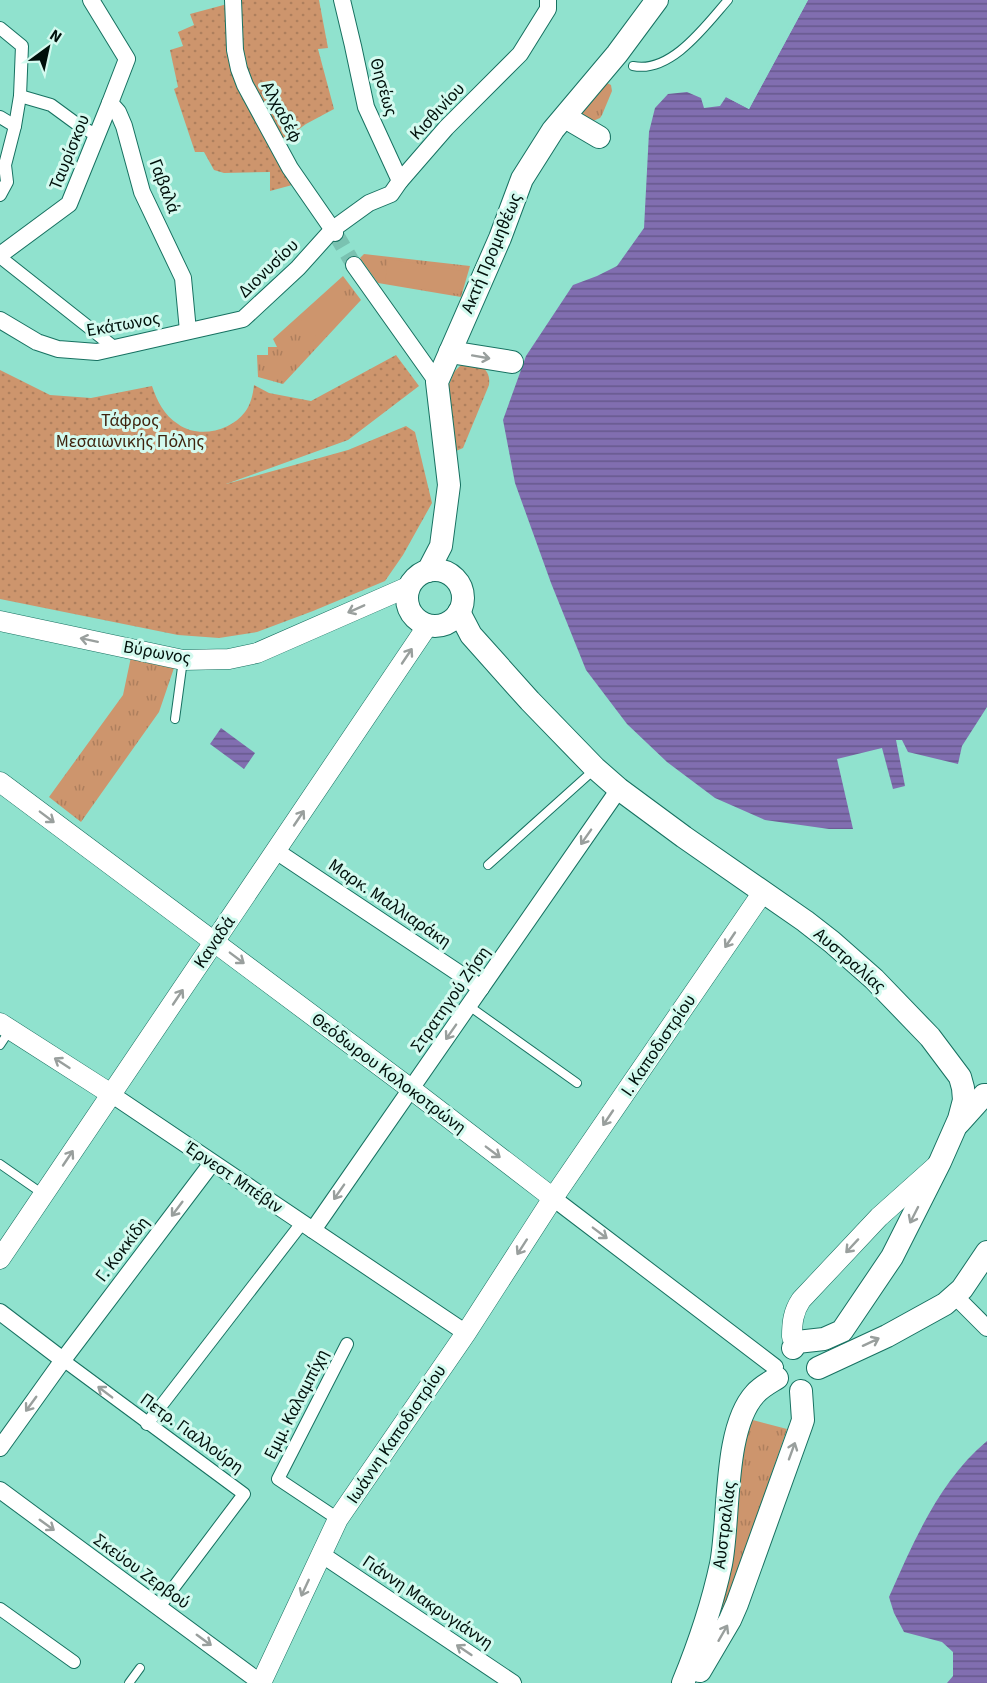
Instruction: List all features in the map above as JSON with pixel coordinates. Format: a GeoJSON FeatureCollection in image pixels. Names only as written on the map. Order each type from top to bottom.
{"type":"FeatureCollection","features":[{"type":"Feature","properties":{"kind":"main road","name":"Ακτή Προμηθέως"},"geometry":{"type":"LineString","coordinates":[[436,382],[500,238],[522,179],[553,130],[617,54],[657,0]]}},
{"type":"Feature","properties":{"kind":"main road"},"geometry":{"type":"LineString","coordinates":[[565,117],[599,137]]}},
{"type":"Feature","properties":{"kind":"main road"},"geometry":{"type":"LineString","coordinates":[[450,352],[512,362]]}},
{"type":"Feature","properties":{"kind":"main road"},"geometry":{"type":"LineString","coordinates":[[436,382],[449,485],[437,572]]}},
{"type":"Feature","properties":{"kind":"main road"},"geometry":{"type":"LineString","coordinates":[[437,572],[454,578],[460,585],[463,594],[462,603],[444,621],[417,620],[408,607],[407,598],[410,586],[420,575],[437,572]]}},
{"type":"Feature","properties":{"kind":"main road","name":"Αυστραλίας"},"geometry":{"type":"LineString","coordinates":[[444,621],[471,635],[530,701],[595,768],[619,789],[820,933],[874,979],[930,1037],[960,1077],[963,1086]]}},
{"type":"Feature","properties":{"kind":"main road"},"geometry":{"type":"LineString","coordinates":[[795,1345],[824,1339],[842,1331],[892,1257],[940,1162],[964,1100],[963,1086],[985,1095],[956,1125]]}},
{"type":"Feature","properties":{"kind":"main road"},"geometry":{"type":"LineString","coordinates":[[818,1368],[938,1309],[955,1296],[987,1251]]}},
{"type":"Feature","properties":{"kind":"main road"},"geometry":{"type":"LineString","coordinates":[[776,1373],[785,1388],[792,1391],[801,1391],[816,1380],[818,1368],[816,1359],[807,1350],[795,1345]]}},
{"type":"Feature","properties":{"kind":"main road","name":"Αυστραλίας"},"geometry":{"type":"LineString","coordinates":[[683,1683],[700,1642],[714,1595],[723,1552],[728,1490],[739,1423],[750,1400],[776,1373],[779,1357],[795,1345]]}},
{"type":"Feature","properties":{"kind":"main road","name":"Αυστραλίας"},"geometry":{"type":"LineString","coordinates":[[693,1683],[727,1627],[737,1604],[803,1420],[801,1391]]}},
{"type":"Feature","properties":{"kind":"street"},"geometry":{"type":"LineString","coordinates":[[91,0],[127,59],[110,103]]}},
{"type":"Feature","properties":{"kind":"street","name":"Αλχαδέφ"},"geometry":{"type":"LineString","coordinates":[[233,0],[233,29],[238,69],[290,168],[334,231]]}},
{"type":"Feature","properties":{"kind":"street","name":"Θησέως"},"geometry":{"type":"LineString","coordinates":[[342,0],[366,108],[400,181]]}},
{"type":"Feature","properties":{"kind":"street","name":"Κισθινίου"},"geometry":{"type":"LineString","coordinates":[[334,231],[369,203],[391,194],[446,128],[520,54],[548,9],[548,0]]}},
{"type":"Feature","properties":{"kind":"street"},"geometry":{"type":"LineString","coordinates":[[0,28],[22,46],[20,96],[15,126],[4,165],[7,182],[0,195]]}},
{"type":"Feature","properties":{"kind":"street"},"geometry":{"type":"LineString","coordinates":[[20,96],[51,105],[81,127],[97,135]]}},
{"type":"Feature","properties":{"kind":"street","name":"Ταυρίσκου"},"geometry":{"type":"LineString","coordinates":[[0,256],[69,204],[110,103]]}},
{"type":"Feature","properties":{"kind":"street","name":"Γαβαλά"},"geometry":{"type":"LineString","coordinates":[[110,103],[118,112],[124,126],[142,192],[183,278],[188,331]]}},
{"type":"Feature","properties":{"kind":"street"},"geometry":{"type":"LineString","coordinates":[[0,117],[15,126]]}},
{"type":"Feature","properties":{"kind":"street","name":"Διονυσίου"},"geometry":{"type":"LineString","coordinates":[[188,331],[243,319],[334,231]]}},
{"type":"Feature","properties":{"kind":"street"},"geometry":{"type":"LineString","coordinates":[[0,256],[114,348]]}},
{"type":"Feature","properties":{"kind":"street"},"geometry":{"type":"LineString","coordinates":[[354,265],[436,382]]}},
{"type":"Feature","properties":{"kind":"street","name":"Εκάτωνος"},"geometry":{"type":"LineString","coordinates":[[0,320],[37,342],[58,349],[97,352],[188,331]]}},
{"type":"Feature","properties":{"kind":"street","name":"Βύρωνος"},"geometry":{"type":"LineString","coordinates":[[0,621],[183,660],[229,659],[257,653],[410,586]]}},
{"type":"Feature","properties":{"kind":"street","name":"Καναδά"},"geometry":{"type":"LineString","coordinates":[[0,1258],[276,851],[444,621]]}},
{"type":"Feature","properties":{"kind":"street","name":"Θεόδωρου Κολοκοτρώνη"},"geometry":{"type":"LineString","coordinates":[[0,782],[411,1089],[776,1373]]}},
{"type":"Feature","properties":{"kind":"street","name":"Στρατηγού Ζήση"},"geometry":{"type":"LineString","coordinates":[[308,1227],[411,1089],[619,789]]}},
{"type":"Feature","properties":{"kind":"street","name":"Μαρκ. Μαλλιαράκη"},"geometry":{"type":"LineString","coordinates":[[276,851],[481,988]]}},
{"type":"Feature","properties":{"kind":"street","name":"Ι. Καποδιστρίου"},"geometry":{"type":"LineString","coordinates":[[554,1198],[763,892]]}},
{"type":"Feature","properties":{"kind":"street","name":"Έρνεστ Μπέβιν"},"geometry":{"type":"LineString","coordinates":[[2,1029],[111,1094],[465,1333]]}},
{"type":"Feature","properties":{"kind":"street","name":"Γ. Κοκκίδη"},"geometry":{"type":"LineString","coordinates":[[0,1448],[212,1162]]}},
{"type":"Feature","properties":{"kind":"street"},"geometry":{"type":"LineString","coordinates":[[795,1345],[792,1337],[792,1321],[801,1300],[879,1216],[940,1162]]}},
{"type":"Feature","properties":{"kind":"street","name":"Ιωάννη Καποδιστρίου"},"geometry":{"type":"LineString","coordinates":[[261,1683],[339,1519],[554,1198]]}},
{"type":"Feature","properties":{"kind":"street"},"geometry":{"type":"LineString","coordinates":[[147,1424],[308,1227]]}},
{"type":"Feature","properties":{"kind":"street"},"geometry":{"type":"LineString","coordinates":[[955,1296],[987,1328]]}},
{"type":"Feature","properties":{"kind":"street"},"geometry":{"type":"LineString","coordinates":[[0,1312],[63,1360]]}},
{"type":"Feature","properties":{"kind":"street","name":"Εμμ. Καλαμπίχη"},"geometry":{"type":"LineString","coordinates":[[339,1519],[278,1479],[347,1344]]}},
{"type":"Feature","properties":{"kind":"street","name":"Πετρ. Γιαλλούρη"},"geometry":{"type":"LineString","coordinates":[[63,1360],[244,1494],[159,1607]]}},
{"type":"Feature","properties":{"kind":"street","name":"Σκεύου Ζερβού"},"geometry":{"type":"LineString","coordinates":[[0,1490],[261,1683]]}},
{"type":"Feature","properties":{"kind":"street","name":"Γιάννη Μακρυγιάννη"},"geometry":{"type":"LineString","coordinates":[[321,1554],[513,1683]]}},
{"type":"Feature","properties":{"kind":"street"},"geometry":{"type":"LineString","coordinates":[[0,1609],[75,1662]]}},
{"type":"Feature","properties":{"kind":"lane"},"geometry":{"type":"LineString","coordinates":[[633,66],[657,65],[686,47],[728,0]]}},
{"type":"Feature","properties":{"kind":"lane"},"geometry":{"type":"LineString","coordinates":[[175,719],[183,660]]}},
{"type":"Feature","properties":{"kind":"lane"},"geometry":{"type":"LineString","coordinates":[[488,865],[595,768]]}},
{"type":"Feature","properties":{"kind":"lane"},"geometry":{"type":"LineString","coordinates":[[469,1006],[577,1083]]}},
{"type":"Feature","properties":{"kind":"lane"},"geometry":{"type":"LineString","coordinates":[[0,1164],[44,1194]]}},
{"type":"Feature","properties":{"kind":"lane"},"geometry":{"type":"LineString","coordinates":[[129,1683],[140,1668]]}},
{"type":"Feature","properties":{"kind":"green space"},"geometry":{"type":"Polygon","coordinates":[[[231,0],[319,0],[328,48],[318,49],[334,109],[306,124],[284,140],[307,181],[270,191],[270,172],[224,173],[214,170],[204,152],[195,152],[174,89],[178,87],[170,50],[183,46],[178,32],[194,25],[190,14],[231,3],[231,0]]]}},
{"type":"Feature","properties":{"kind":"green space"},"geometry":{"type":"Polygon","coordinates":[[[607,83],[611,85],[612,91],[600,118],[593,121],[583,116],[582,113],[607,83]]]}},
{"type":"Feature","properties":{"kind":"green space"},"geometry":{"type":"Polygon","coordinates":[[[364,254],[470,266],[461,297],[378,283],[360,258],[364,254]]]}},
{"type":"Feature","properties":{"kind":"green space"},"geometry":{"type":"Polygon","coordinates":[[[388,259],[463,271],[459,294],[385,283],[388,259]]]}},
{"type":"Feature","properties":{"kind":"green space"},"geometry":{"type":"Polygon","coordinates":[[[343,276],[361,300],[283,384],[258,377],[257,355],[268,355],[268,347],[277,347],[273,339],[343,276]]]}},
{"type":"Feature","properties":{"kind":"green space"},"geometry":{"type":"Polygon","coordinates":[[[337,287],[352,304],[316,336],[301,320],[337,287]]]}},
{"type":"Feature","properties":{"kind":"green space","name":"Τάφρος Μεσαιωνικής Πόλης"},"geometry":{"type":"Polygon","coordinates":[[[396,355],[419,386],[348,440],[226,484],[348,450],[406,426],[415,432],[432,503],[403,555],[385,581],[257,632],[219,638],[178,635],[0,599],[0,370],[50,395],[91,398],[152,386],[162,407],[173,420],[186,429],[204,432],[223,428],[239,419],[249,406],[254,385],[269,393],[311,401],[396,355]]]}},
{"type":"Feature","properties":{"kind":"green space"},"geometry":{"type":"Polygon","coordinates":[[[462,364],[482,366],[488,375],[489,385],[463,448],[456,451],[447,390],[454,372],[462,364]]]}},
{"type":"Feature","properties":{"kind":"green space"},"geometry":{"type":"Polygon","coordinates":[[[131,657],[174,668],[159,712],[81,822],[49,797],[123,695],[131,657]]]}},
{"type":"Feature","properties":{"kind":"green space"},"geometry":{"type":"Polygon","coordinates":[[[749,1419],[787,1429],[735,1580],[715,1630],[744,1436],[749,1419]]]}},
{"type":"Feature","properties":{"kind":"shaded area"},"geometry":{"type":"Polygon","coordinates":[[[808,0],[987,0],[987,707],[962,746],[958,764],[908,752],[902,740],[896,740],[905,786],[893,789],[882,748],[837,759],[853,829],[829,829],[765,820],[715,798],[667,762],[627,724],[586,670],[551,583],[515,483],[503,420],[526,356],[573,285],[617,266],[644,228],[649,132],[655,108],[668,94],[687,92],[701,98],[704,108],[720,106],[726,97],[749,109],[808,0]]]}},
{"type":"Feature","properties":{"kind":"shaded area"},"geometry":{"type":"Polygon","coordinates":[[[221,728],[255,753],[244,769],[210,744],[221,728]]]}},
{"type":"Feature","properties":{"kind":"shaded area"},"geometry":{"type":"Polygon","coordinates":[[[987,1441],[987,1683],[947,1683],[953,1676],[953,1652],[942,1642],[904,1632],[889,1597],[918,1534],[941,1493],[970,1457],[987,1441]]]}},
{"type":"Feature","properties":{"kind":"pier"},"geometry":{"type":"Polygon","coordinates":[[[804,0],[808,0],[749,109],[726,97],[725,95],[748,105],[804,0]]]}},
{"type":"Feature","properties":{"kind":"tunnel"},"geometry":{"type":"LineString","coordinates":[[335,233],[354,265]]}}]}
